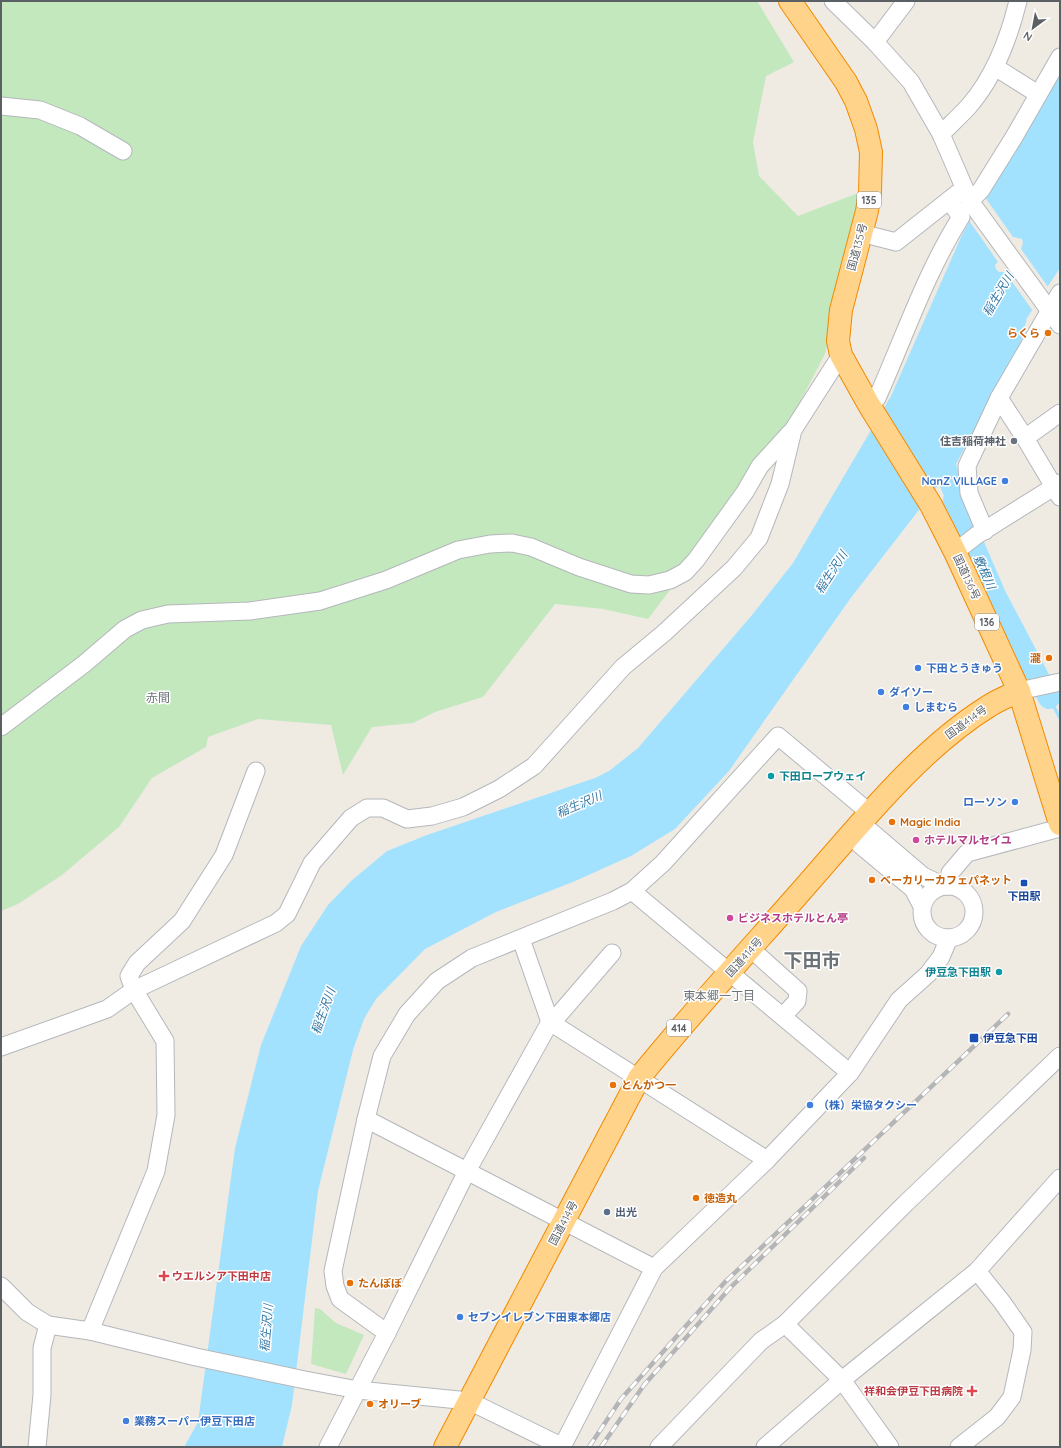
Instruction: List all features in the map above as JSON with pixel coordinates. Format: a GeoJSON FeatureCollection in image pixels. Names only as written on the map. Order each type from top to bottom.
{"type":"FeatureCollection","features":[{"type":"Feature","properties":{"kind":"highway","name":"国道135号"},"geometry":{"type":"LineString","coordinates":[[790,1],[846,82],[856,101],[866,129],[872,167],[870,192],[841,310],[838,341],[841,355],[871,407]]}},
{"type":"Feature","properties":{"kind":"highway","name":"国道136号"},"geometry":{"type":"LineString","coordinates":[[871,407],[959,549],[1041,686],[1060,824]]}},
{"type":"Feature","properties":{"kind":"highway","name":"国道414号"},"geometry":{"type":"LineString","coordinates":[[445,1447],[639,1078],[682,1024],[729,973],[870,812],[936,745],[955,729],[990,705],[1041,686]]}},
{"type":"Feature","properties":{"kind":"street"},"geometry":{"type":"LineString","coordinates":[[833,1],[875,42],[911,82],[941,134],[969,198],[1060,325]]}},
{"type":"Feature","properties":{"kind":"street"},"geometry":{"type":"LineString","coordinates":[[875,42],[906,1]]}},
{"type":"Feature","properties":{"kind":"street"},"geometry":{"type":"LineString","coordinates":[[941,134],[969,106],[995,67],[1012,24],[1018,1]]}},
{"type":"Feature","properties":{"kind":"street"},"geometry":{"type":"LineString","coordinates":[[861,233],[896,242],[949,200],[969,198],[985,183],[1060,57]]}},
{"type":"Feature","properties":{"kind":"street"},"geometry":{"type":"LineString","coordinates":[[995,67],[1038,94]]}},
{"type":"Feature","properties":{"kind":"street"},"geometry":{"type":"LineString","coordinates":[[1,106],[40,110],[80,126],[123,151]]}},
{"type":"Feature","properties":{"kind":"street"},"geometry":{"type":"LineString","coordinates":[[871,407],[877,398],[933,268],[961,217],[949,200]]}},
{"type":"Feature","properties":{"kind":"street"},"geometry":{"type":"LineString","coordinates":[[981,533],[969,493],[967,466],[999,398],[1048,307],[1060,293]]}},
{"type":"Feature","properties":{"kind":"street"},"geometry":{"type":"LineString","coordinates":[[1,727],[84,664],[125,629],[142,620],[168,614],[250,611],[320,601],[386,580],[458,550],[490,544],[512,543],[532,547],[579,567],[631,584],[649,585],[670,580],[685,572],[696,560],[745,492],[760,466],[793,430],[841,355]]}},
{"type":"Feature","properties":{"kind":"street"},"geometry":{"type":"LineString","coordinates":[[959,549],[981,533],[1058,489],[999,398]]}},
{"type":"Feature","properties":{"kind":"street"},"geometry":{"type":"LineString","coordinates":[[1025,438],[1060,413]]}},
{"type":"Feature","properties":{"kind":"street"},"geometry":{"type":"LineString","coordinates":[[1,1047],[107,1009],[134,990],[276,923],[287,914],[312,863],[351,818],[367,808],[383,808],[407,819],[432,816],[463,808],[499,789],[534,766],[623,667],[664,633],[734,568],[759,538],[780,484],[793,430]]}},
{"type":"Feature","properties":{"kind":"street"},"geometry":{"type":"LineString","coordinates":[[387,1333],[340,1299],[335,1286],[333,1271],[366,1120],[382,1056],[407,1014],[437,982],[472,958],[613,901],[632,891],[663,863],[778,736],[870,812]]}},
{"type":"Feature","properties":{"kind":"street"},"geometry":{"type":"LineString","coordinates":[[90,1331],[156,1171],[166,1115],[165,1041],[134,990],[129,976],[137,963],[182,921],[224,855],[256,771]]}},
{"type":"Feature","properties":{"kind":"street"},"geometry":{"type":"LineString","coordinates":[[946,886],[950,872],[967,853],[1060,828]]}},
{"type":"Feature","properties":{"kind":"street"},"geometry":{"type":"LineString","coordinates":[[856,829],[869,830],[923,876],[946,886],[958,888],[966,894],[972,902],[974,912],[972,922],[967,930],[959,936],[949,938],[936,935],[926,926],[922,913],[922,906],[912,889],[859,844],[856,829]]}},
{"type":"Feature","properties":{"kind":"street"},"geometry":{"type":"LineString","coordinates":[[922,906],[930,893],[946,886]]}},
{"type":"Feature","properties":{"kind":"street"},"geometry":{"type":"LineString","coordinates":[[632,891],[850,1073]]}},
{"type":"Feature","properties":{"kind":"street"},"geometry":{"type":"LineString","coordinates":[[1,1286],[27,1312],[48,1325],[90,1331],[196,1357],[358,1390],[469,1401],[562,1447],[654,1268],[767,1160],[850,1073],[899,1000],[928,974],[941,957],[949,938]]}},
{"type":"Feature","properties":{"kind":"street"},"geometry":{"type":"LineString","coordinates":[[521,939],[550,1022],[767,1160]]}},
{"type":"Feature","properties":{"kind":"street"},"geometry":{"type":"LineString","coordinates":[[750,949],[798,991],[797,1001],[783,1016]]}},
{"type":"Feature","properties":{"kind":"street"},"geometry":{"type":"LineString","coordinates":[[328,1447],[387,1333],[467,1171],[550,1022],[556,1018],[612,953]]}},
{"type":"Feature","properties":{"kind":"street"},"geometry":{"type":"LineString","coordinates":[[659,1447],[761,1341],[785,1324],[912,1198],[1060,1056]]}},
{"type":"Feature","properties":{"kind":"street"},"geometry":{"type":"LineString","coordinates":[[366,1120],[654,1268]]}},
{"type":"Feature","properties":{"kind":"street"},"geometry":{"type":"LineString","coordinates":[[765,1447],[842,1380],[977,1271],[1060,1178]]}},
{"type":"Feature","properties":{"kind":"street"},"geometry":{"type":"LineString","coordinates":[[959,1447],[997,1417],[1012,1398],[1022,1350],[1023,1332],[1002,1302],[977,1271]]}},
{"type":"Feature","properties":{"kind":"street"},"geometry":{"type":"LineString","coordinates":[[785,1324],[842,1380],[890,1447]]}},
{"type":"Feature","properties":{"kind":"street"},"geometry":{"type":"LineString","coordinates":[[37,1447],[42,1394],[42,1348],[48,1325]]}},
{"type":"Feature","properties":{"kind":"green space"},"geometry":{"type":"Polygon","coordinates":[[[1,1],[757,1],[794,62],[766,76],[753,142],[759,176],[798,216],[866,190],[825,354],[773,454],[648,619],[603,609],[555,604],[483,697],[435,712],[413,723],[372,727],[343,775],[331,725],[258,719],[208,737],[206,747],[152,778],[119,827],[62,875],[18,904],[1,911],[1,1]]]}},
{"type":"Feature","properties":{"kind":"green space"},"geometry":{"type":"Polygon","coordinates":[[[315,1308],[320,1309],[336,1323],[364,1335],[346,1374],[311,1364],[315,1308]]]}},
{"type":"Feature","properties":{"kind":"water","name":"稲生沢川"},"geometry":{"type":"Polygon","coordinates":[[[1060,65],[1060,268],[1027,318],[1020,344],[956,464],[973,525],[958,530],[939,484],[850,599],[729,771],[675,829],[631,856],[573,882],[496,912],[425,949],[376,999],[364,1019],[353,1050],[318,1191],[292,1405],[282,1447],[184,1447],[198,1422],[235,1148],[261,1045],[301,946],[328,905],[351,881],[387,851],[427,835],[595,778],[609,771],[638,748],[752,615],[793,563],[891,396],[961,237],[983,195],[1060,65]]]}},
{"type":"Feature","properties":{"kind":"pier"},"geometry":{"type":"Polygon","coordinates":[[[982,193],[1013,237],[1022,239],[1023,243],[1021,249],[1048,287],[1033,311],[1005,272],[999,272],[996,269],[995,265],[998,262],[968,219],[982,193]]]}},
{"type":"Feature","properties":{"kind":"waterway","name":"敷根川"},"geometry":{"type":"LineString","coordinates":[[954,500],[995,595],[1049,698]]}},
{"type":"Feature","properties":{"kind":"waterway","name":"敷根川"},"geometry":{"type":"LineString","coordinates":[[1049,698],[1060,718]]}},
{"type":"Feature","properties":{"kind":"railway"},"geometry":{"type":"LineString","coordinates":[[589,1447],[621,1399],[725,1282],[1008,1014]]}},
{"type":"Feature","properties":{"kind":"railway"},"geometry":{"type":"LineString","coordinates":[[601,1447],[644,1385],[731,1287],[864,1158]]}},
{"type":"Feature","properties":{"kind":"place","name":"らくら"},"geometry":{"type":"Point","coordinates":[1048,333]}},
{"type":"Feature","properties":{"kind":"place","name":"住吉稲荷神社"},"geometry":{"type":"Point","coordinates":[1014,441]}},
{"type":"Feature","properties":{"kind":"place","name":"NanZ VILLAGE"},"geometry":{"type":"Point","coordinates":[1005,481]}},
{"type":"Feature","properties":{"kind":"place","name":"瀧"},"geometry":{"type":"Point","coordinates":[1049,658]}},
{"type":"Feature","properties":{"kind":"place","name":"下田とうきゅう"},"geometry":{"type":"Point","coordinates":[918,668]}},
{"type":"Feature","properties":{"kind":"place","name":"ダイソー"},"geometry":{"type":"Point","coordinates":[881,692]}},
{"type":"Feature","properties":{"kind":"place","name":"しまむら"},"geometry":{"type":"Point","coordinates":[906,707]}},
{"type":"Feature","properties":{"kind":"place","name":"下田ロープウェイ"},"geometry":{"type":"Point","coordinates":[771,776]}},
{"type":"Feature","properties":{"kind":"place","name":"ローソン"},"geometry":{"type":"Point","coordinates":[1015,802]}},
{"type":"Feature","properties":{"kind":"place","name":"Magic India"},"geometry":{"type":"Point","coordinates":[892,822]}},
{"type":"Feature","properties":{"kind":"place","name":"ホテルマルセイユ"},"geometry":{"type":"Point","coordinates":[916,840]}},
{"type":"Feature","properties":{"kind":"place","name":"ベーカリーカフェパネット"},"geometry":{"type":"Point","coordinates":[872,880]}},
{"type":"Feature","properties":{"kind":"place","name":"下田駅"},"geometry":{"type":"Point","coordinates":[1024,883]}},
{"type":"Feature","properties":{"kind":"place","name":"ビジネスホテルとん亭"},"geometry":{"type":"Point","coordinates":[730,918]}},
{"type":"Feature","properties":{"kind":"place","name":"伊豆急下田駅"},"geometry":{"type":"Point","coordinates":[999,972]}},
{"type":"Feature","properties":{"kind":"place","name":"伊豆急下田"},"geometry":{"type":"Point","coordinates":[974,1038]}},
{"type":"Feature","properties":{"kind":"place","name":"とんかつ一"},"geometry":{"type":"Point","coordinates":[613,1085]}},
{"type":"Feature","properties":{"kind":"place","name":"（株）栄協タクシー"},"geometry":{"type":"Point","coordinates":[810,1105]}},
{"type":"Feature","properties":{"kind":"place","name":"徳造丸"},"geometry":{"type":"Point","coordinates":[696,1198]}},
{"type":"Feature","properties":{"kind":"place","name":"出光"},"geometry":{"type":"Point","coordinates":[607,1212]}},
{"type":"Feature","properties":{"kind":"place","name":"ウエルシア下田中店"},"geometry":{"type":"Point","coordinates":[164,1276]}},
{"type":"Feature","properties":{"kind":"place","name":"たんぽぽ"},"geometry":{"type":"Point","coordinates":[350,1283]}},
{"type":"Feature","properties":{"kind":"place","name":"セブンイレブン下田東本郷店"},"geometry":{"type":"Point","coordinates":[460,1317]}},
{"type":"Feature","properties":{"kind":"place","name":"祥和会伊豆下田病院"},"geometry":{"type":"Point","coordinates":[972,1391]}},
{"type":"Feature","properties":{"kind":"place","name":"オリーブ"},"geometry":{"type":"Point","coordinates":[370,1404]}},
{"type":"Feature","properties":{"kind":"place","name":"業務スーパー伊豆下田店"},"geometry":{"type":"Point","coordinates":[126,1421]}},
{"type":"Feature","properties":{"kind":"district","name":"赤間"},"geometry":{"type":"Point","coordinates":[158,697]}},
{"type":"Feature","properties":{"kind":"district","name":"下田市"},"geometry":{"type":"Point","coordinates":[812,960]}},
{"type":"Feature","properties":{"kind":"district","name":"東本郷一丁目"},"geometry":{"type":"Point","coordinates":[719,995]}}]}
